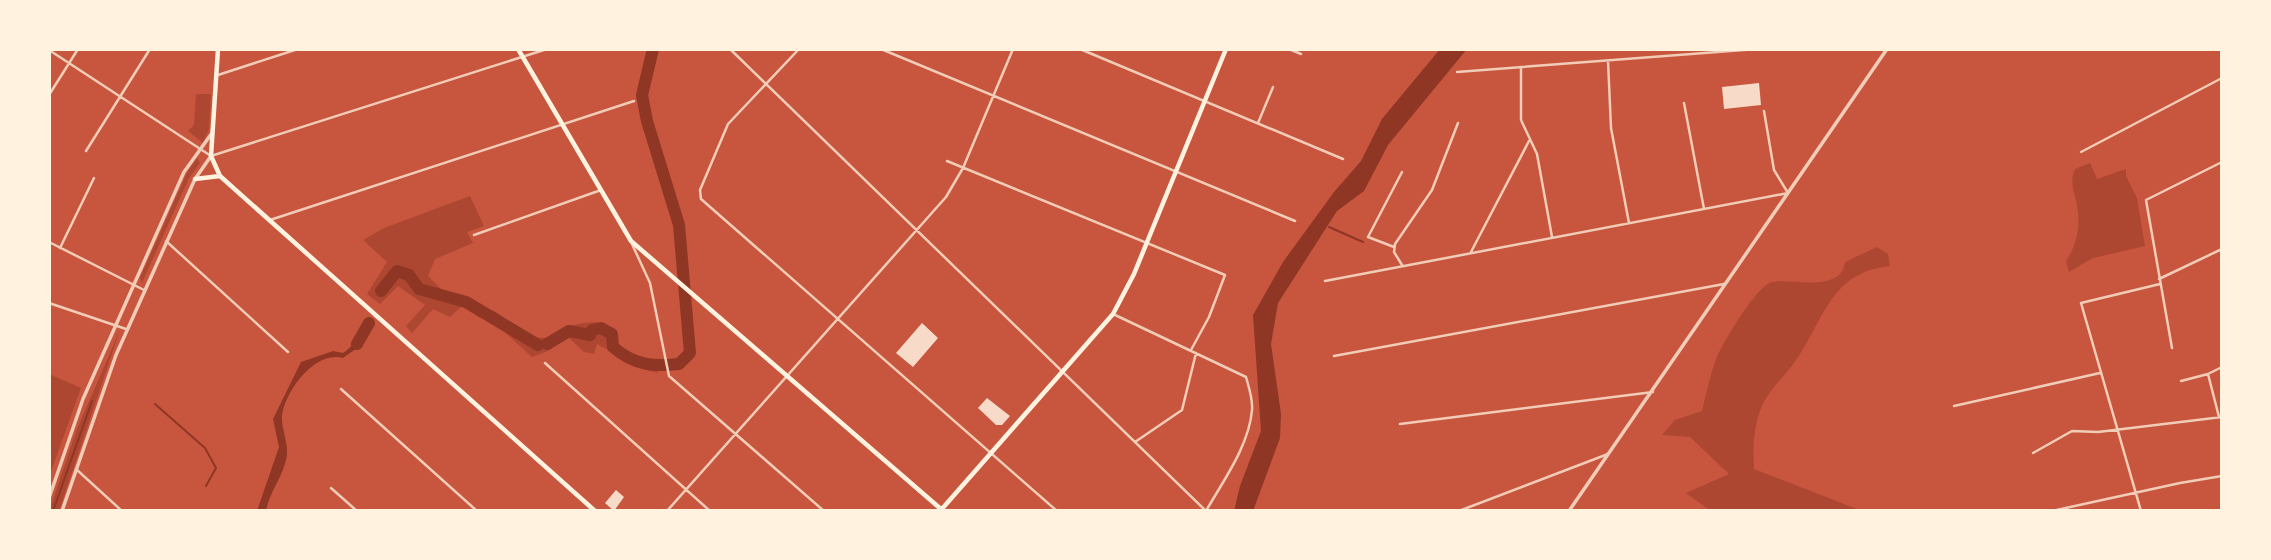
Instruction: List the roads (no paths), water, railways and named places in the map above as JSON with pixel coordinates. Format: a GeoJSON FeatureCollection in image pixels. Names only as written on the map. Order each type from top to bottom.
{"type":"FeatureCollection","features":[{"type":"Feature","properties":{"kind":"main road"},"geometry":{"type":"LineString","coordinates":[[218,49],[215,128],[211,156],[220,176],[595,511]]}},
{"type":"Feature","properties":{"kind":"main road"},"geometry":{"type":"LineString","coordinates":[[518,49],[631,242],[942,511],[1113,314],[1146,243],[1226,49]]}},
{"type":"Feature","properties":{"kind":"main road"},"geometry":{"type":"LineString","coordinates":[[195,179],[220,176]]}},
{"type":"Feature","properties":{"kind":"street"},"geometry":{"type":"LineString","coordinates":[[49,95],[78,49]]}},
{"type":"Feature","properties":{"kind":"street"},"geometry":{"type":"LineString","coordinates":[[86,151],[150,49]]}},
{"type":"Feature","properties":{"kind":"street"},"geometry":{"type":"LineString","coordinates":[[218,75],[298,49]]}},
{"type":"Feature","properties":{"kind":"street"},"geometry":{"type":"LineString","coordinates":[[62,511],[126,330],[195,179],[211,156],[547,49]]}},
{"type":"Feature","properties":{"kind":"street"},"geometry":{"type":"LineString","coordinates":[[730,49],[1206,511],[1227,477],[1250,422],[1252,401],[1243,373],[1113,314]]}},
{"type":"Feature","properties":{"kind":"street"},"geometry":{"type":"LineString","coordinates":[[799,49],[728,124],[699,195],[1057,511]]}},
{"type":"Feature","properties":{"kind":"street"},"geometry":{"type":"LineString","coordinates":[[881,49],[1295,221]]}},
{"type":"Feature","properties":{"kind":"street"},"geometry":{"type":"LineString","coordinates":[[667,511],[946,197],[963,168],[1013,49]]}},
{"type":"Feature","properties":{"kind":"street"},"geometry":{"type":"LineString","coordinates":[[1080,49],[1343,159]]}},
{"type":"Feature","properties":{"kind":"street"},"geometry":{"type":"LineString","coordinates":[[1289,49],[1301,54]]}},
{"type":"Feature","properties":{"kind":"street"},"geometry":{"type":"LineString","coordinates":[[1457,72],[1757,49]]}},
{"type":"Feature","properties":{"kind":"street"},"geometry":{"type":"LineString","coordinates":[[1569,511],[1887,49]]}},
{"type":"Feature","properties":{"kind":"street"},"geometry":{"type":"LineString","coordinates":[[49,50],[211,156]]}},
{"type":"Feature","properties":{"kind":"street"},"geometry":{"type":"LineString","coordinates":[[1608,61],[1611,128],[1629,223]]}},
{"type":"Feature","properties":{"kind":"street"},"geometry":{"type":"LineString","coordinates":[[1521,67],[1521,120],[1537,154],[1552,237]]}},
{"type":"Feature","properties":{"kind":"street"},"geometry":{"type":"LineString","coordinates":[[2081,152],[2222,78]]}},
{"type":"Feature","properties":{"kind":"street"},"geometry":{"type":"LineString","coordinates":[[1258,123],[1273,87]]}},
{"type":"Feature","properties":{"kind":"street"},"geometry":{"type":"LineString","coordinates":[[270,220],[634,101]]}},
{"type":"Feature","properties":{"kind":"street"},"geometry":{"type":"LineString","coordinates":[[1684,103],[1704,209]]}},
{"type":"Feature","properties":{"kind":"street"},"geometry":{"type":"LineString","coordinates":[[1764,111],[1774,170],[1788,193]]}},
{"type":"Feature","properties":{"kind":"street"},"geometry":{"type":"LineString","coordinates":[[1402,265],[1396,259],[1394,247],[1432,190],[1458,123]]}},
{"type":"Feature","properties":{"kind":"street"},"geometry":{"type":"LineString","coordinates":[[49,498],[83,399],[187,166],[215,128]]}},
{"type":"Feature","properties":{"kind":"street"},"geometry":{"type":"LineString","coordinates":[[1471,252],[1529,141]]}},
{"type":"Feature","properties":{"kind":"street"},"geometry":{"type":"LineString","coordinates":[[947,161],[1225,275],[1209,317],[1191,350]]}},
{"type":"Feature","properties":{"kind":"street"},"geometry":{"type":"LineString","coordinates":[[2172,348],[2146,200],[2222,162]]}},
{"type":"Feature","properties":{"kind":"street"},"geometry":{"type":"LineString","coordinates":[[1394,247],[1368,237],[1402,172]]}},
{"type":"Feature","properties":{"kind":"street"},"geometry":{"type":"LineString","coordinates":[[60,248],[94,178]]}},
{"type":"Feature","properties":{"kind":"street"},"geometry":{"type":"LineString","coordinates":[[474,235],[601,190]]}},
{"type":"Feature","properties":{"kind":"street"},"geometry":{"type":"LineString","coordinates":[[1325,281],[1788,193]]}},
{"type":"Feature","properties":{"kind":"street"},"geometry":{"type":"LineString","coordinates":[[166,241],[288,352]]}},
{"type":"Feature","properties":{"kind":"street"},"geometry":{"type":"LineString","coordinates":[[49,242],[144,290]]}},
{"type":"Feature","properties":{"kind":"street"},"geometry":{"type":"LineString","coordinates":[[631,242],[650,283],[666,371],[674,382],[824,511]]}},
{"type":"Feature","properties":{"kind":"street"},"geometry":{"type":"LineString","coordinates":[[2159,279],[2222,249]]}},
{"type":"Feature","properties":{"kind":"street"},"geometry":{"type":"LineString","coordinates":[[1334,356],[1724,284]]}},
{"type":"Feature","properties":{"kind":"street"},"geometry":{"type":"LineString","coordinates":[[2141,511],[2115,429],[2081,303],[2160,284]]}},
{"type":"Feature","properties":{"kind":"street"},"geometry":{"type":"LineString","coordinates":[[49,303],[126,330]]}},
{"type":"Feature","properties":{"kind":"street"},"geometry":{"type":"LineString","coordinates":[[1135,442],[1182,410],[1196,352]]}},
{"type":"Feature","properties":{"kind":"street"},"geometry":{"type":"LineString","coordinates":[[545,362],[710,511]]}},
{"type":"Feature","properties":{"kind":"street"},"geometry":{"type":"LineString","coordinates":[[2181,382],[2222,368]]}},
{"type":"Feature","properties":{"kind":"street"},"geometry":{"type":"LineString","coordinates":[[1954,406],[2100,373]]}},
{"type":"Feature","properties":{"kind":"street"},"geometry":{"type":"LineString","coordinates":[[2033,453],[2066,432],[2220,418],[2208,374]]}},
{"type":"Feature","properties":{"kind":"street"},"geometry":{"type":"LineString","coordinates":[[341,389],[477,511]]}},
{"type":"Feature","properties":{"kind":"street"},"geometry":{"type":"LineString","coordinates":[[1400,424],[1653,392]]}},
{"type":"Feature","properties":{"kind":"street"},"geometry":{"type":"LineString","coordinates":[[1459,511],[1611,453]]}},
{"type":"Feature","properties":{"kind":"street"},"geometry":{"type":"LineString","coordinates":[[76,470],[122,511]]}},
{"type":"Feature","properties":{"kind":"street"},"geometry":{"type":"LineString","coordinates":[[2052,511],[2222,476]]}},
{"type":"Feature","properties":{"kind":"street"},"geometry":{"type":"LineString","coordinates":[[331,488],[357,511]]}},
{"type":"Feature","properties":{"kind":"waterway"},"geometry":{"type":"LineString","coordinates":[[547,344],[569,331],[590,335],[592,330],[601,328],[612,334],[613,347],[636,361],[661,365],[679,364],[690,353],[679,225],[647,121],[642,95],[653,49]]}},
{"type":"Feature","properties":{"kind":"waterway"},"geometry":{"type":"LineString","coordinates":[[1329,227],[1363,242]]}},
{"type":"Feature","properties":{"kind":"waterway"},"geometry":{"type":"LineString","coordinates":[[381,291],[397,271],[409,275],[419,289],[466,302],[538,345]]}},
{"type":"Feature","properties":{"kind":"waterway"},"geometry":{"type":"LineString","coordinates":[[357,344],[369,323]]}},
{"type":"Feature","properties":{"kind":"waterway"},"geometry":{"type":"LineString","coordinates":[[53,511],[92,401]]}},
{"type":"Feature","properties":{"kind":"waterway"},"geometry":{"type":"LineString","coordinates":[[155,404],[205,448],[216,468],[206,486]]}}]}
